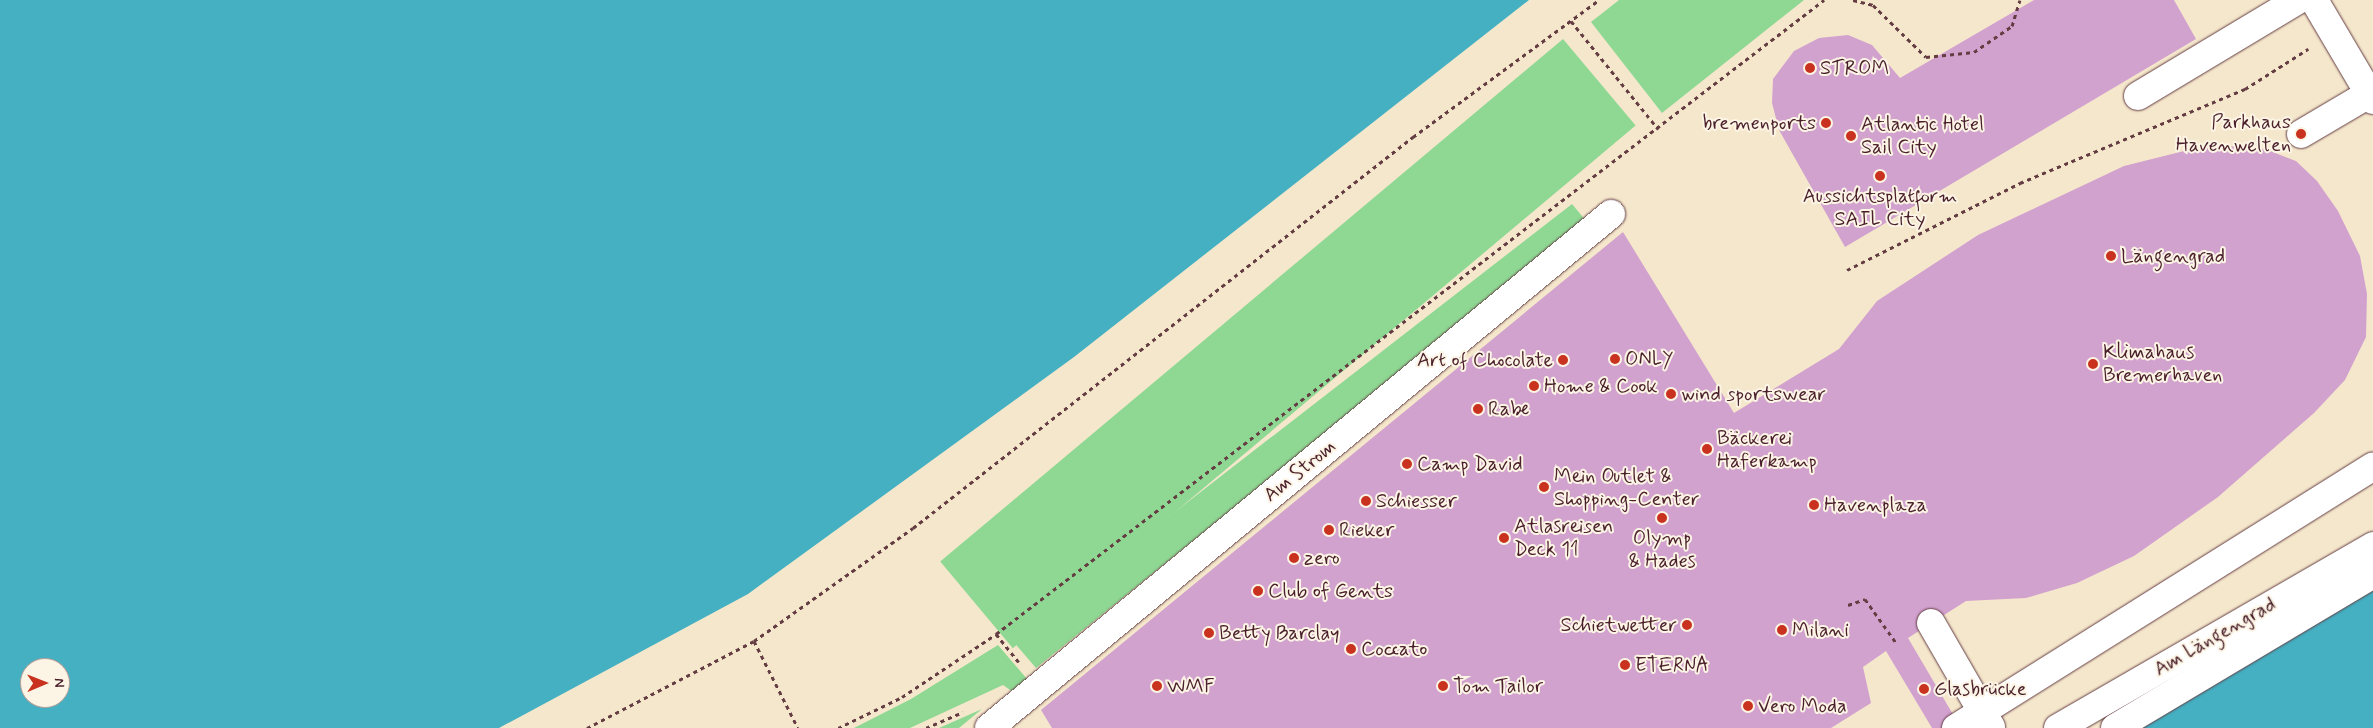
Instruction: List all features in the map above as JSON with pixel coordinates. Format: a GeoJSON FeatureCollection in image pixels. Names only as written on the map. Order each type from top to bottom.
{"type":"FeatureCollection","features":[{"type":"Feature","properties":{"kind":"street"},"geometry":{"type":"LineString","coordinates":[[2138,96],[2298,0]]}},
{"type":"Feature","properties":{"kind":"street"},"geometry":{"type":"LineString","coordinates":[[2301,134],[2371,96],[2314,0]]}},
{"type":"Feature","properties":{"kind":"street","name":"Am Strom"},"geometry":{"type":"LineString","coordinates":[[989,728],[1611,214]]}},
{"type":"Feature","properties":{"kind":"street"},"geometry":{"type":"LineString","coordinates":[[1956,728],[1987,720],[2373,466]]}},
{"type":"Feature","properties":{"kind":"street","name":"Am Längengrad"},"geometry":{"type":"LineString","coordinates":[[2058,728],[2373,546]]}},
{"type":"Feature","properties":{"kind":"street"},"geometry":{"type":"LineString","coordinates":[[2115,728],[2373,574]]}},
{"type":"Feature","properties":{"kind":"street"},"geometry":{"type":"LineString","coordinates":[[1931,623],[1987,720]]}},
{"type":"Feature","properties":{"kind":"path"},"geometry":{"type":"LineString","coordinates":[[587,728],[754,641],[913,528],[1413,137],[1599,0]]}},
{"type":"Feature","properties":{"kind":"path"},"geometry":{"type":"LineString","coordinates":[[838,728],[902,697],[996,634],[1658,129],[1824,0]]}},
{"type":"Feature","properties":{"kind":"path"},"geometry":{"type":"LineString","coordinates":[[1853,0],[1873,6],[1926,57],[1974,52],[2012,26],[2020,0]]}},
{"type":"Feature","properties":{"kind":"path"},"geometry":{"type":"LineString","coordinates":[[1571,21],[1658,129]]}},
{"type":"Feature","properties":{"kind":"path"},"geometry":{"type":"LineString","coordinates":[[1847,270],[2020,183],[2245,89],[2333,33]]}},
{"type":"Feature","properties":{"kind":"path"},"geometry":{"type":"LineString","coordinates":[[1848,606],[1864,600],[1897,644]]}},
{"type":"Feature","properties":{"kind":"path"},"geometry":{"type":"LineString","coordinates":[[996,634],[1039,685]]}},
{"type":"Feature","properties":{"kind":"path"},"geometry":{"type":"LineString","coordinates":[[754,641],[798,728]]}},
{"type":"Feature","properties":{"kind":"green space"},"geometry":{"type":"Polygon","coordinates":[[[1619,0],[1804,0],[1662,113],[1591,22],[1619,0]]]}},
{"type":"Feature","properties":{"kind":"green space"},"geometry":{"type":"Polygon","coordinates":[[[1563,39],[1636,126],[1013,648],[940,562],[1563,39]]]}},
{"type":"Feature","properties":{"kind":"green space"},"geometry":{"type":"Polygon","coordinates":[[[1572,204],[1587,222],[1036,668],[1011,639],[1572,204]]]}},
{"type":"Feature","properties":{"kind":"green space"},"geometry":{"type":"Polygon","coordinates":[[[998,645],[1027,679],[1013,692],[1003,685],[910,728],[854,728],[911,699],[998,645]]]}},
{"type":"Feature","properties":{"kind":"green space"},"geometry":{"type":"Polygon","coordinates":[[[982,709],[959,728],[939,728],[982,709]]]}},
{"type":"Feature","properties":{"kind":"water"},"geometry":{"type":"Polygon","coordinates":[[[0,0],[1529,0],[1074,357],[748,594],[499,728],[0,728],[0,0]]]}},
{"type":"Feature","properties":{"kind":"water"},"geometry":{"type":"Polygon","coordinates":[[[2373,578],[2373,728],[2123,728],[2373,578]]]}},
{"type":"Feature","properties":{"kind":"building"},"geometry":{"type":"Polygon","coordinates":[[[2034,0],[2174,0],[2196,39],[1845,247],[1779,130],[1772,103],[1773,79],[1794,51],[1819,38],[1848,35],[1872,45],[1900,78],[2034,0]]]}},
{"type":"Feature","properties":{"kind":"building"},"geometry":{"type":"Polygon","coordinates":[[[2228,146],[2265,149],[2296,161],[2317,181],[2338,211],[2360,256],[2367,294],[2366,337],[2345,380],[2314,413],[2218,497],[2134,556],[2077,583],[2026,598],[1966,601],[1908,638],[1961,728],[1932,728],[1886,651],[1863,667],[1871,703],[1831,728],[1052,728],[1041,710],[1623,232],[1734,413],[1839,349],[1877,301],[1978,235],[2124,166],[2188,150],[2228,146]]]}},
{"type":"Feature","properties":{"kind":"place","name":"STROM"},"geometry":{"type":"Point","coordinates":[1810,68]}},
{"type":"Feature","properties":{"kind":"place","name":"bremenports"},"geometry":{"type":"Point","coordinates":[1826,123]}},
{"type":"Feature","properties":{"kind":"place","name":"Parkhaus Havenwelten"},"geometry":{"type":"Point","coordinates":[2301,134]}},
{"type":"Feature","properties":{"kind":"place","name":"Atlantic Hotel Sail City"},"geometry":{"type":"Point","coordinates":[1851,136]}},
{"type":"Feature","properties":{"kind":"place","name":"Aussichtsplatform SAIL City"},"geometry":{"type":"Point","coordinates":[1880,176]}},
{"type":"Feature","properties":{"kind":"place","name":"Längengrad"},"geometry":{"type":"Point","coordinates":[2111,256]}},
{"type":"Feature","properties":{"kind":"place","name":"ONLY"},"geometry":{"type":"Point","coordinates":[1615,359]}},
{"type":"Feature","properties":{"kind":"place","name":"Art of Chocolate"},"geometry":{"type":"Point","coordinates":[1563,360]}},
{"type":"Feature","properties":{"kind":"place","name":"Klimahaus Bremerhaven"},"geometry":{"type":"Point","coordinates":[2093,364]}},
{"type":"Feature","properties":{"kind":"place","name":"Home & Cook"},"geometry":{"type":"Point","coordinates":[1534,386]}},
{"type":"Feature","properties":{"kind":"place","name":"wind sportswear"},"geometry":{"type":"Point","coordinates":[1671,394]}},
{"type":"Feature","properties":{"kind":"place","name":"Rabe"},"geometry":{"type":"Point","coordinates":[1478,409]}},
{"type":"Feature","properties":{"kind":"place","name":"Bäckerei Haferkamp"},"geometry":{"type":"Point","coordinates":[1707,449]}},
{"type":"Feature","properties":{"kind":"place","name":"Camp David"},"geometry":{"type":"Point","coordinates":[1407,464]}},
{"type":"Feature","properties":{"kind":"place","name":"Mein Outlet & Shopping-Center"},"geometry":{"type":"Point","coordinates":[1544,487]}},
{"type":"Feature","properties":{"kind":"place","name":"Schiesser"},"geometry":{"type":"Point","coordinates":[1366,501]}},
{"type":"Feature","properties":{"kind":"place","name":"Havenplaza"},"geometry":{"type":"Point","coordinates":[1814,505]}},
{"type":"Feature","properties":{"kind":"place","name":"Olymp & Hades"},"geometry":{"type":"Point","coordinates":[1662,518]}},
{"type":"Feature","properties":{"kind":"place","name":"Rieker"},"geometry":{"type":"Point","coordinates":[1329,530]}},
{"type":"Feature","properties":{"kind":"place","name":"Atlasreisen Deck 11"},"geometry":{"type":"Point","coordinates":[1504,538]}},
{"type":"Feature","properties":{"kind":"place","name":"zero"},"geometry":{"type":"Point","coordinates":[1294,558]}},
{"type":"Feature","properties":{"kind":"place","name":"Club of Gents"},"geometry":{"type":"Point","coordinates":[1258,591]}},
{"type":"Feature","properties":{"kind":"place","name":"Schietwetter"},"geometry":{"type":"Point","coordinates":[1687,625]}},
{"type":"Feature","properties":{"kind":"place","name":"Milani"},"geometry":{"type":"Point","coordinates":[1782,630]}},
{"type":"Feature","properties":{"kind":"place","name":"Betty Barclay"},"geometry":{"type":"Point","coordinates":[1209,633]}},
{"type":"Feature","properties":{"kind":"place","name":"Coccato"},"geometry":{"type":"Point","coordinates":[1351,649]}},
{"type":"Feature","properties":{"kind":"place","name":"ETERNA"},"geometry":{"type":"Point","coordinates":[1625,665]}},
{"type":"Feature","properties":{"kind":"place","name":"WMF"},"geometry":{"type":"Point","coordinates":[1157,686]}},
{"type":"Feature","properties":{"kind":"place","name":"Tom Tailor"},"geometry":{"type":"Point","coordinates":[1443,686]}},
{"type":"Feature","properties":{"kind":"place","name":"Glasbrücke"},"geometry":{"type":"Point","coordinates":[1924,689]}},
{"type":"Feature","properties":{"kind":"place","name":"Vero Moda"},"geometry":{"type":"Point","coordinates":[1748,706]}}]}
